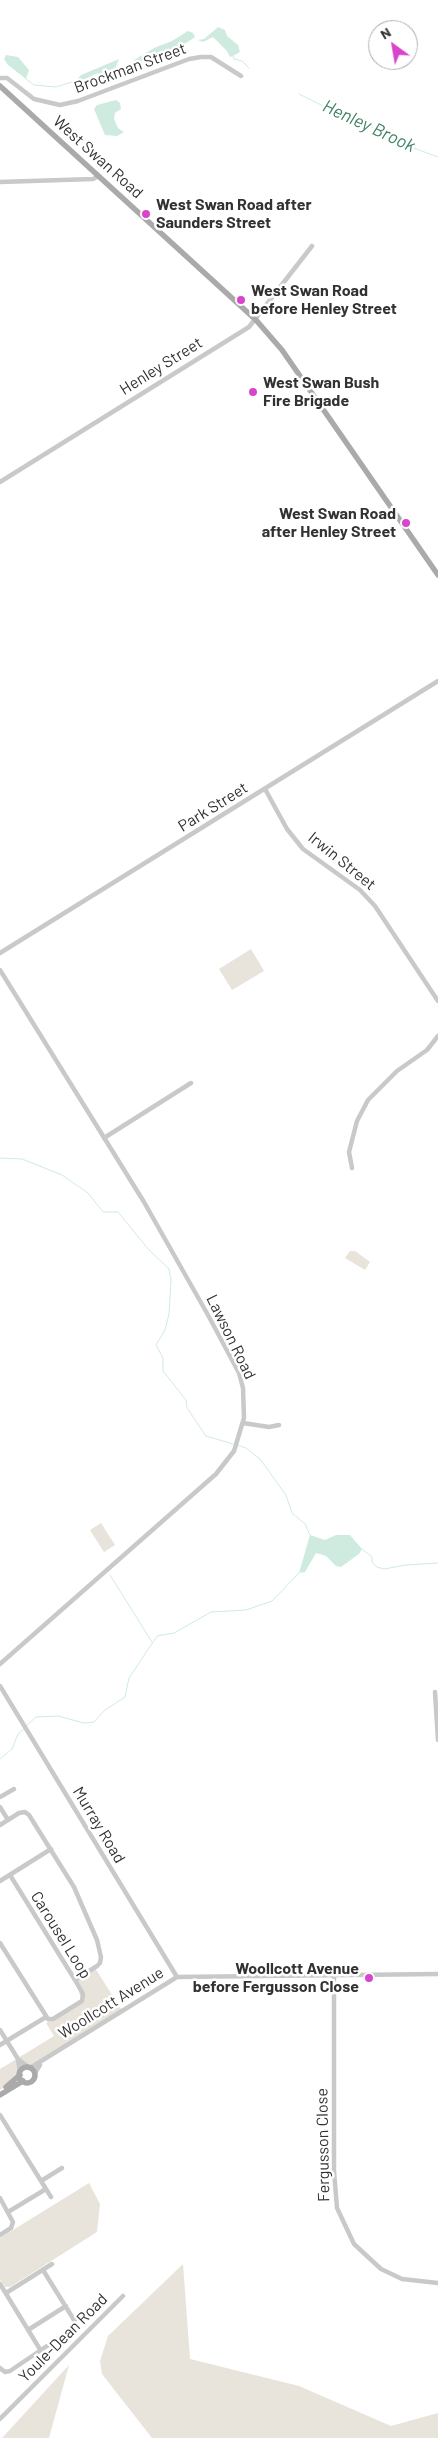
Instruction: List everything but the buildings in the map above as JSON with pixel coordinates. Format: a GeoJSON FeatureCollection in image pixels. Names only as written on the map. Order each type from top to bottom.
{"type":"FeatureCollection","features":[{"type":"Feature","properties":{"kind":"main road","name":"West Swan Road"},"geometry":{"type":"LineString","coordinates":[[0,86],[256,320],[282,350],[438,575]]}},
{"type":"Feature","properties":{"kind":"main road","name":"Woollcott Avenue"},"geometry":{"type":"LineString","coordinates":[[0,2090],[12,2083],[20,2073],[31,2070],[32,2081],[23,2081],[0,2095]]}},
{"type":"Feature","properties":{"kind":"main road"},"geometry":{"type":"LineString","coordinates":[[20,2073],[23,2081]]}},
{"type":"Feature","properties":{"kind":"street","name":"Brockman Street"},"geometry":{"type":"LineString","coordinates":[[0,78],[7,78],[34,98],[60,104],[78,102],[189,59],[201,57],[211,57],[241,76]]}},
{"type":"Feature","properties":{"kind":"street"},"geometry":{"type":"LineString","coordinates":[[0,182],[93,179],[99,176]]}},
{"type":"Feature","properties":{"kind":"street","name":"Henley Street"},"geometry":{"type":"LineString","coordinates":[[0,482],[249,327],[312,246]]}},
{"type":"Feature","properties":{"kind":"street","name":"Park Street"},"geometry":{"type":"LineString","coordinates":[[0,953],[438,681]]}},
{"type":"Feature","properties":{"kind":"street","name":"Irwin Street"},"geometry":{"type":"LineString","coordinates":[[265,789],[287,829],[303,849],[360,890],[375,906],[438,1001]]}},
{"type":"Feature","properties":{"kind":"street","name":"Lawson Road"},"geometry":{"type":"LineString","coordinates":[[0,970],[164,1236],[239,1374],[243,1388],[243,1423],[234,1451],[216,1474],[0,1664]]}},
{"type":"Feature","properties":{"kind":"street"},"geometry":{"type":"LineString","coordinates":[[352,1168],[349,1152],[357,1120],[368,1100],[397,1071],[427,1050],[438,1036]]}},
{"type":"Feature","properties":{"kind":"street"},"geometry":{"type":"LineString","coordinates":[[104,1138],[191,1083]]}},
{"type":"Feature","properties":{"kind":"street"},"geometry":{"type":"LineString","coordinates":[[243,1423],[269,1427],[279,1425]]}},
{"type":"Feature","properties":{"kind":"street","name":"Murray Road"},"geometry":{"type":"LineString","coordinates":[[0,1686],[177,1977]]}},
{"type":"Feature","properties":{"kind":"street"},"geometry":{"type":"LineString","coordinates":[[435,1692],[438,1740]]}},
{"type":"Feature","properties":{"kind":"street"},"geometry":{"type":"LineString","coordinates":[[0,1797],[14,1789]]}},
{"type":"Feature","properties":{"kind":"street"},"geometry":{"type":"LineString","coordinates":[[0,1807],[8,1820]]}},
{"type":"Feature","properties":{"kind":"street"},"geometry":{"type":"LineString","coordinates":[[0,1825],[25,1812],[29,1815],[74,1887],[97,1940],[101,1957],[97,1966],[75,1980]]}},
{"type":"Feature","properties":{"kind":"street"},"geometry":{"type":"LineString","coordinates":[[0,1881],[51,1849]]}},
{"type":"Feature","properties":{"kind":"street","name":"Carousel Loop"},"geometry":{"type":"LineString","coordinates":[[10,1875],[83,1994],[82,2001],[53,2019],[46,2017]]}},
{"type":"Feature","properties":{"kind":"street"},"geometry":{"type":"LineString","coordinates":[[0,1943],[46,2017],[0,2045]]}},
{"type":"Feature","properties":{"kind":"street","name":"Fergusson Close"},"geometry":{"type":"LineString","coordinates":[[334,1974],[334,2171],[337,2208],[354,2244],[381,2269],[402,2279],[438,2283]]}},
{"type":"Feature","properties":{"kind":"street","name":"Woollcott Avenue"},"geometry":{"type":"LineString","coordinates":[[31,2070],[177,1977],[438,1974]]}},
{"type":"Feature","properties":{"kind":"street"},"geometry":{"type":"LineString","coordinates":[[0,2030],[18,2059],[31,2070]]}},
{"type":"Feature","properties":{"kind":"street"},"geometry":{"type":"LineString","coordinates":[[18,2059],[20,2073]]}},
{"type":"Feature","properties":{"kind":"street"},"geometry":{"type":"LineString","coordinates":[[0,2115],[50,2197]]}},
{"type":"Feature","properties":{"kind":"street"},"geometry":{"type":"LineString","coordinates":[[41,2181],[62,2168]]}},
{"type":"Feature","properties":{"kind":"street"},"geometry":{"type":"LineString","coordinates":[[8,2212],[46,2189]]}},
{"type":"Feature","properties":{"kind":"street"},"geometry":{"type":"LineString","coordinates":[[0,2198],[13,2225],[0,2235]]}},
{"type":"Feature","properties":{"kind":"street"},"geometry":{"type":"LineString","coordinates":[[6,2293],[52,2264]]}},
{"type":"Feature","properties":{"kind":"street"},"geometry":{"type":"LineString","coordinates":[[0,2370],[10,2371],[73,2331],[75,2327],[74,2320],[43,2270]]}},
{"type":"Feature","properties":{"kind":"street"},"geometry":{"type":"LineString","coordinates":[[0,2284],[41,2351]]}},
{"type":"Feature","properties":{"kind":"street","name":"Youle-Dean Road"},"geometry":{"type":"LineString","coordinates":[[0,2419],[123,2296]]}},
{"type":"Feature","properties":{"kind":"street"},"geometry":{"type":"LineString","coordinates":[[28,2330],[66,2306]]}},
{"type":"Feature","properties":{"kind":"street"},"geometry":{"type":"LineString","coordinates":[[74,2320],[84,2314]]}},
{"type":"Feature","properties":{"kind":"shaded area"},"geometry":{"type":"Polygon","coordinates":[[[218,27],[225,30],[227,36],[238,45],[240,52],[230,57],[227,51],[213,37],[203,42],[198,40],[204,39],[218,27]]]}},
{"type":"Feature","properties":{"kind":"shaded area"},"geometry":{"type":"Polygon","coordinates":[[[188,31],[193,33],[195,37],[179,48],[131,65],[134,60],[154,48],[172,41],[188,31]]]}},
{"type":"Feature","properties":{"kind":"shaded area"},"geometry":{"type":"Polygon","coordinates":[[[6,55],[18,57],[29,70],[26,79],[8,65],[4,59],[6,55]]]}},
{"type":"Feature","properties":{"kind":"shaded area"},"geometry":{"type":"Polygon","coordinates":[[[119,59],[113,74],[101,75],[97,73],[78,83],[75,81],[81,75],[119,59]]]}},
{"type":"Feature","properties":{"kind":"shaded area"},"geometry":{"type":"Polygon","coordinates":[[[116,100],[120,103],[121,109],[115,113],[114,119],[118,128],[124,132],[117,136],[105,135],[94,109],[97,105],[116,100]]]}},
{"type":"Feature","properties":{"kind":"shaded area"},"geometry":{"type":"Polygon","coordinates":[[[251,949],[264,971],[232,990],[219,969],[251,949]]]}},
{"type":"Feature","properties":{"kind":"shaded area"},"geometry":{"type":"Polygon","coordinates":[[[350,1251],[355,1251],[370,1262],[365,1270],[345,1258],[350,1251]]]}},
{"type":"Feature","properties":{"kind":"shaded area"},"geometry":{"type":"Polygon","coordinates":[[[101,1523],[115,1545],[104,1552],[90,1530],[101,1523]]]}},
{"type":"Feature","properties":{"kind":"shaded area"},"geometry":{"type":"Polygon","coordinates":[[[310,1535],[325,1540],[336,1535],[350,1535],[362,1549],[359,1554],[341,1567],[336,1566],[326,1556],[316,1553],[305,1572],[299,1573],[310,1535]]]}},
{"type":"Feature","properties":{"kind":"shaded area"},"geometry":{"type":"Polygon","coordinates":[[[95,1968],[123,2012],[41,2063],[24,2068],[12,2082],[0,2090],[0,2069],[54,2036],[46,2023],[82,2001],[75,1980],[95,1968]]]}},
{"type":"Feature","properties":{"kind":"shaded area"},"geometry":{"type":"Polygon","coordinates":[[[89,2183],[100,2204],[97,2232],[10,2287],[5,2287],[0,2280],[0,2238],[89,2183]]]}},
{"type":"Feature","properties":{"kind":"shaded area"},"geometry":{"type":"Polygon","coordinates":[[[183,2264],[190,2359],[299,2386],[391,2426],[438,2413],[438,2438],[152,2438],[102,2374],[100,2361],[108,2336],[183,2264]]]}},
{"type":"Feature","properties":{"kind":"shaded area"},"geometry":{"type":"Polygon","coordinates":[[[69,2365],[49,2438],[2,2438],[69,2365]]]}},
{"type":"Feature","properties":{"kind":"waterway","name":"Henley Brook"},"geometry":{"type":"LineString","coordinates":[[233,56],[234,59],[242,61],[249,68]]}},
{"type":"Feature","properties":{"kind":"waterway","name":"Henley Brook"},"geometry":{"type":"LineString","coordinates":[[26,79],[34,85],[56,87],[75,81]]}},
{"type":"Feature","properties":{"kind":"waterway","name":"Henley Brook"},"geometry":{"type":"LineString","coordinates":[[299,94],[329,109],[359,120],[400,143],[438,157]]}},
{"type":"Feature","properties":{"kind":"waterway"},"geometry":{"type":"LineString","coordinates":[[0,1158],[22,1159],[62,1175],[88,1193],[103,1212],[118,1212],[149,1250],[169,1269],[171,1280],[169,1314],[165,1330],[156,1345],[163,1358],[163,1371],[186,1400],[187,1408],[206,1436],[233,1444]]}},
{"type":"Feature","properties":{"kind":"waterway"},"geometry":{"type":"LineString","coordinates":[[237,1445],[246,1448],[260,1459],[286,1495],[292,1513],[305,1524],[310,1535]]}},
{"type":"Feature","properties":{"kind":"waterway"},"geometry":{"type":"LineString","coordinates":[[362,1549],[372,1557],[372,1562],[377,1567],[384,1569],[406,1565],[438,1563]]}},
{"type":"Feature","properties":{"kind":"waterway"},"geometry":{"type":"LineString","coordinates":[[26,1726],[36,1717],[58,1716],[84,1723],[94,1722],[105,1710],[125,1697],[129,1678],[157,1636],[174,1633],[211,1612],[246,1610],[272,1601],[299,1573]]}},
{"type":"Feature","properties":{"kind":"waterway"},"geometry":{"type":"LineString","coordinates":[[110,1575],[152,1642]]}},
{"type":"Feature","properties":{"kind":"waterway"},"geometry":{"type":"LineString","coordinates":[[0,1759],[12,1749],[18,1734],[24,1729]]}},
{"type":"Feature","properties":{"kind":"place","name":"West Swan Road after Saunders Street"},"geometry":{"type":"Point","coordinates":[146,214]}},
{"type":"Feature","properties":{"kind":"place","name":"West Swan Road before Henley Street"},"geometry":{"type":"Point","coordinates":[241,300]}},
{"type":"Feature","properties":{"kind":"place","name":"West Swan Bush Fire Brigade"},"geometry":{"type":"Point","coordinates":[253,392]}},
{"type":"Feature","properties":{"kind":"place","name":"West Swan Road after Henley Street"},"geometry":{"type":"Point","coordinates":[406,523]}},
{"type":"Feature","properties":{"kind":"place","name":"Woollcott Avenue before Fergusson Close"},"geometry":{"type":"Point","coordinates":[369,1978]}}]}
